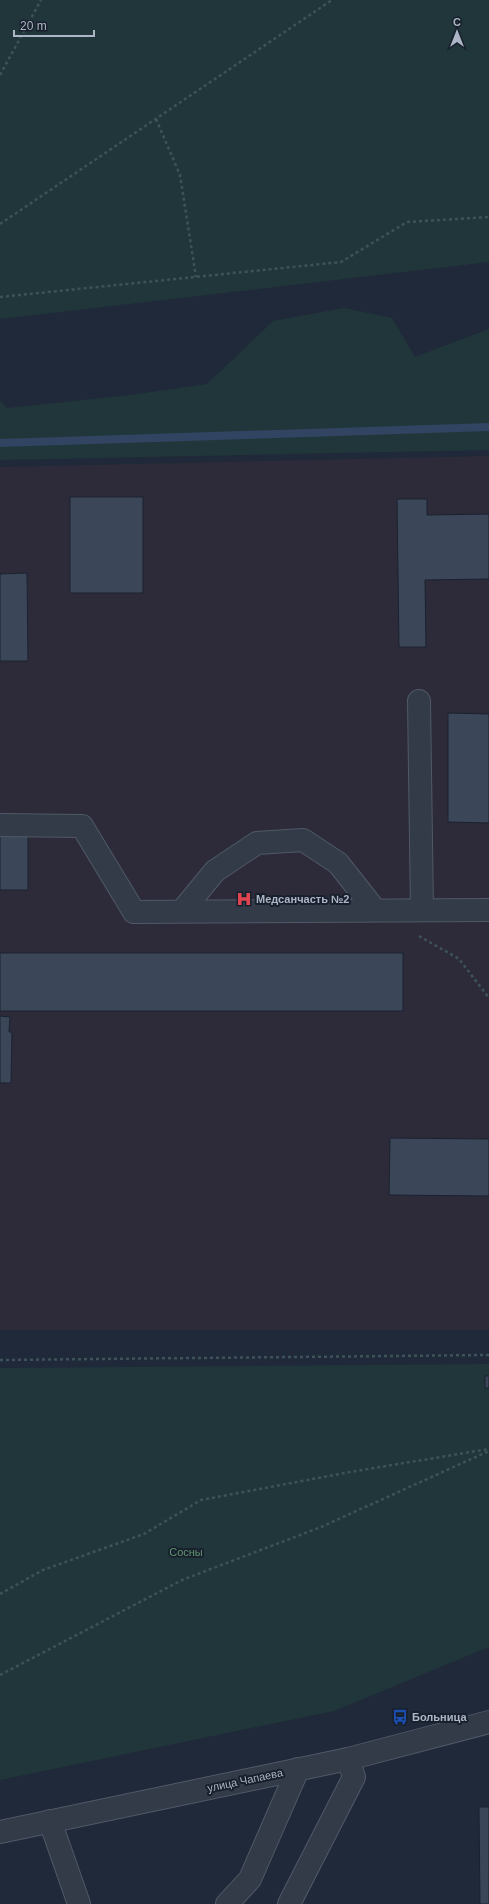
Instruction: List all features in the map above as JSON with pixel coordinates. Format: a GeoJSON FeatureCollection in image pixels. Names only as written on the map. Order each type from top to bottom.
{"type":"FeatureCollection","features":[{"type":"Feature","properties":{"kind":"street"},"geometry":{"type":"LineString","coordinates":[[420,701],[422,910]]}},
{"type":"Feature","properties":{"kind":"street"},"geometry":{"type":"LineString","coordinates":[[0,825],[82,826],[134,912],[489,910]]}},
{"type":"Feature","properties":{"kind":"street"},"geometry":{"type":"LineString","coordinates":[[182,911],[215,871],[257,843],[303,840],[338,863],[375,910]]}},
{"type":"Feature","properties":{"kind":"street","name":"улица Чапаева"},"geometry":{"type":"LineString","coordinates":[[0,1832],[348,1759],[489,1722]]}},
{"type":"Feature","properties":{"kind":"street"},"geometry":{"type":"LineString","coordinates":[[289,1904],[354,1778],[348,1759]]}},
{"type":"Feature","properties":{"kind":"street"},"geometry":{"type":"LineString","coordinates":[[227,1904],[250,1879],[298,1769]]}},
{"type":"Feature","properties":{"kind":"street"},"geometry":{"type":"LineString","coordinates":[[50,1821],[79,1904]]}},
{"type":"Feature","properties":{"kind":"path"},"geometry":{"type":"LineString","coordinates":[[0,75],[41,0]]}},
{"type":"Feature","properties":{"kind":"path"},"geometry":{"type":"LineString","coordinates":[[0,224],[332,0]]}},
{"type":"Feature","properties":{"kind":"path"},"geometry":{"type":"LineString","coordinates":[[156,119],[180,175],[196,277]]}},
{"type":"Feature","properties":{"kind":"path"},"geometry":{"type":"LineString","coordinates":[[0,297],[341,262],[407,222],[489,216]]}},
{"type":"Feature","properties":{"kind":"path"},"geometry":{"type":"LineString","coordinates":[[414,933],[459,959],[489,998]]}},
{"type":"Feature","properties":{"kind":"path"},"geometry":{"type":"LineString","coordinates":[[0,1360],[489,1355]]}},
{"type":"Feature","properties":{"kind":"path"},"geometry":{"type":"LineString","coordinates":[[0,1594],[43,1570],[144,1534],[201,1500],[350,1472],[489,1450]]}},
{"type":"Feature","properties":{"kind":"path"},"geometry":{"type":"LineString","coordinates":[[0,1675],[182,1580],[321,1527],[489,1450]]}},
{"type":"Feature","properties":{"kind":"shaded area","name":"Медсанчасть №2"},"geometry":{"type":"Polygon","coordinates":[[[489,456],[489,1330],[0,1330],[0,467],[489,456]]]}},
{"type":"Feature","properties":{"kind":"green space"},"geometry":{"type":"Polygon","coordinates":[[[0,0],[489,0],[489,262],[0,319],[0,0]]]}},
{"type":"Feature","properties":{"kind":"green space"},"geometry":{"type":"Polygon","coordinates":[[[344,308],[392,318],[415,357],[489,329],[489,450],[0,460],[0,401],[7,408],[131,395],[207,384],[273,321],[344,308]]]}},
{"type":"Feature","properties":{"kind":"green space","name":"Сосны"},"geometry":{"type":"Polygon","coordinates":[[[489,1364],[489,1647],[334,1711],[0,1780],[0,1368],[489,1364]]]}},
{"type":"Feature","properties":{"kind":"building"},"geometry":{"type":"Polygon","coordinates":[[[70,497],[143,497],[143,593],[70,593],[70,497]]]}},
{"type":"Feature","properties":{"kind":"building"},"geometry":{"type":"Polygon","coordinates":[[[397,499],[427,499],[427,515],[489,514],[489,579],[425,580],[426,647],[399,647],[397,499]]]}},
{"type":"Feature","properties":{"kind":"building"},"geometry":{"type":"Polygon","coordinates":[[[27,573],[28,661],[0,661],[0,574],[27,573]]]}},
{"type":"Feature","properties":{"kind":"building"},"geometry":{"type":"Polygon","coordinates":[[[448,713],[489,714],[489,823],[448,822],[448,713]]]}},
{"type":"Feature","properties":{"kind":"building"},"geometry":{"type":"Polygon","coordinates":[[[0,834],[28,834],[28,890],[0,890],[0,834]]]}},
{"type":"Feature","properties":{"kind":"building"},"geometry":{"type":"Polygon","coordinates":[[[0,953],[403,953],[403,1011],[0,1011],[0,953]]]}},
{"type":"Feature","properties":{"kind":"building"},"geometry":{"type":"Polygon","coordinates":[[[0,1016],[10,1017],[9,1032],[12,1032],[11,1083],[0,1083],[0,1016]]]}},
{"type":"Feature","properties":{"kind":"building"},"geometry":{"type":"Polygon","coordinates":[[[390,1138],[489,1139],[489,1196],[389,1195],[390,1138]]]}},
{"type":"Feature","properties":{"kind":"building"},"geometry":{"type":"Polygon","coordinates":[[[485,1376],[489,1376],[489,1388],[485,1388],[485,1376]]]}},
{"type":"Feature","properties":{"kind":"building"},"geometry":{"type":"Polygon","coordinates":[[[479,1807],[489,1807],[489,1904],[480,1904],[479,1807]]]}},
{"type":"Feature","properties":{"kind":"waterway"},"geometry":{"type":"LineString","coordinates":[[0,443],[489,427]]}},
{"type":"Feature","properties":{"kind":"place","name":"Медсанчасть №2"},"geometry":{"type":"Point","coordinates":[244,899]}},
{"type":"Feature","properties":{"kind":"place","name":"Больница"},"geometry":{"type":"Point","coordinates":[400,1717]}}]}
